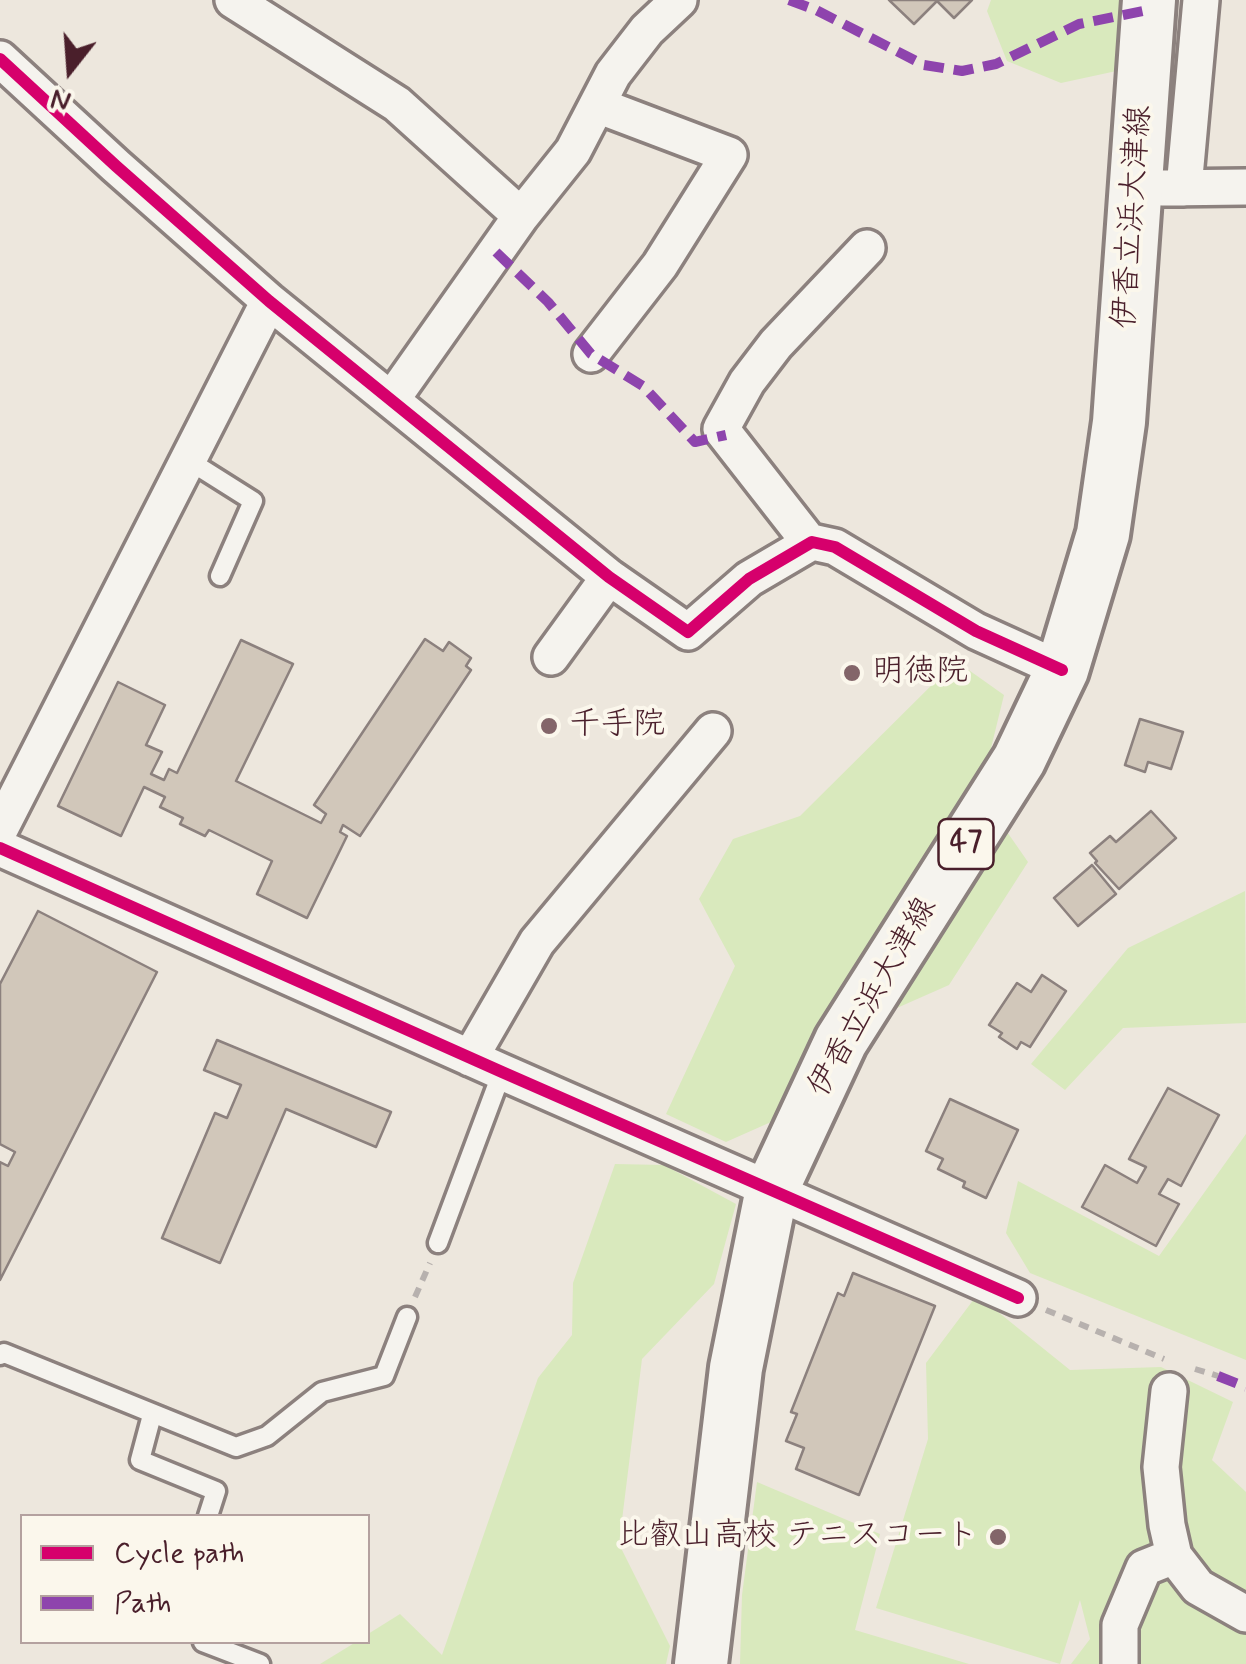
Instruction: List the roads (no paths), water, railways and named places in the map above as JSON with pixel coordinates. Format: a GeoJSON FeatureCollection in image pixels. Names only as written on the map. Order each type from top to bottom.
{"type":"FeatureCollection","features":[{"type":"Feature","properties":{"kind":"main road","name":"伊香立浜大津線"},"geometry":{"type":"LineString","coordinates":[[701,1664],[736,1368],[772,1189],[841,1041],[1019,760],[1062,670],[1102,534],[1160,188],[1149,0]]}},
{"type":"Feature","properties":{"kind":"street"},"geometry":{"type":"LineString","coordinates":[[233,0],[397,104],[522,216]]}},
{"type":"Feature","properties":{"kind":"street"},"geometry":{"type":"LineString","coordinates":[[392,399],[573,151],[613,74],[647,30],[679,0]]}},
{"type":"Feature","properties":{"kind":"street"},"geometry":{"type":"LineString","coordinates":[[1202,0],[1160,188],[1246,187]]}},
{"type":"Feature","properties":{"kind":"street"},"geometry":{"type":"LineString","coordinates":[[0,59],[269,301],[609,576],[688,632],[749,579],[812,542],[835,547],[976,630],[1062,670]]}},
{"type":"Feature","properties":{"kind":"street"},"geometry":{"type":"LineString","coordinates":[[590,354],[660,264],[729,155],[597,105]]}},
{"type":"Feature","properties":{"kind":"street"},"geometry":{"type":"LineString","coordinates":[[810,543],[722,429],[747,382],[776,344],[867,248]]}},
{"type":"Feature","properties":{"kind":"street"},"geometry":{"type":"LineString","coordinates":[[0,829],[269,301]]}},
{"type":"Feature","properties":{"kind":"street"},"geometry":{"type":"LineString","coordinates":[[551,657],[609,576]]}},
{"type":"Feature","properties":{"kind":"street"},"geometry":{"type":"LineString","coordinates":[[486,1065],[537,942],[712,732]]}},
{"type":"Feature","properties":{"kind":"street"},"geometry":{"type":"LineString","coordinates":[[0,848],[1018,1298]]}},
{"type":"Feature","properties":{"kind":"street"},"geometry":{"type":"LineString","coordinates":[[1169,1392],[1161,1468],[1174,1556],[1198,1587],[1246,1614]]}},
{"type":"Feature","properties":{"kind":"street"},"geometry":{"type":"LineString","coordinates":[[1120,1664],[1120,1625],[1144,1568],[1174,1556]]}},
{"type":"Feature","properties":{"kind":"lane"},"geometry":{"type":"LineString","coordinates":[[188,460],[253,501],[220,576]]}},
{"type":"Feature","properties":{"kind":"lane"},"geometry":{"type":"LineString","coordinates":[[438,1243],[486,1065]]}},
{"type":"Feature","properties":{"kind":"lane"},"geometry":{"type":"LineString","coordinates":[[0,1355],[4,1353],[236,1448],[266,1436],[322,1392],[384,1376],[407,1317]]}},
{"type":"Feature","properties":{"kind":"lane"},"geometry":{"type":"LineString","coordinates":[[152,1415],[140,1460],[216,1491],[209,1514]]}},
{"type":"Feature","properties":{"kind":"lane"},"geometry":{"type":"LineString","coordinates":[[208,1644],[260,1664]]}},
{"type":"Feature","properties":{"kind":"place","name":"明徳院"},"geometry":{"type":"Point","coordinates":[852,673]}},
{"type":"Feature","properties":{"kind":"place","name":"千手院"},"geometry":{"type":"Point","coordinates":[549,726]}},
{"type":"Feature","properties":{"kind":"place","name":"比叡山高校 テニスコート"},"geometry":{"type":"Point","coordinates":[998,1537]}}]}
